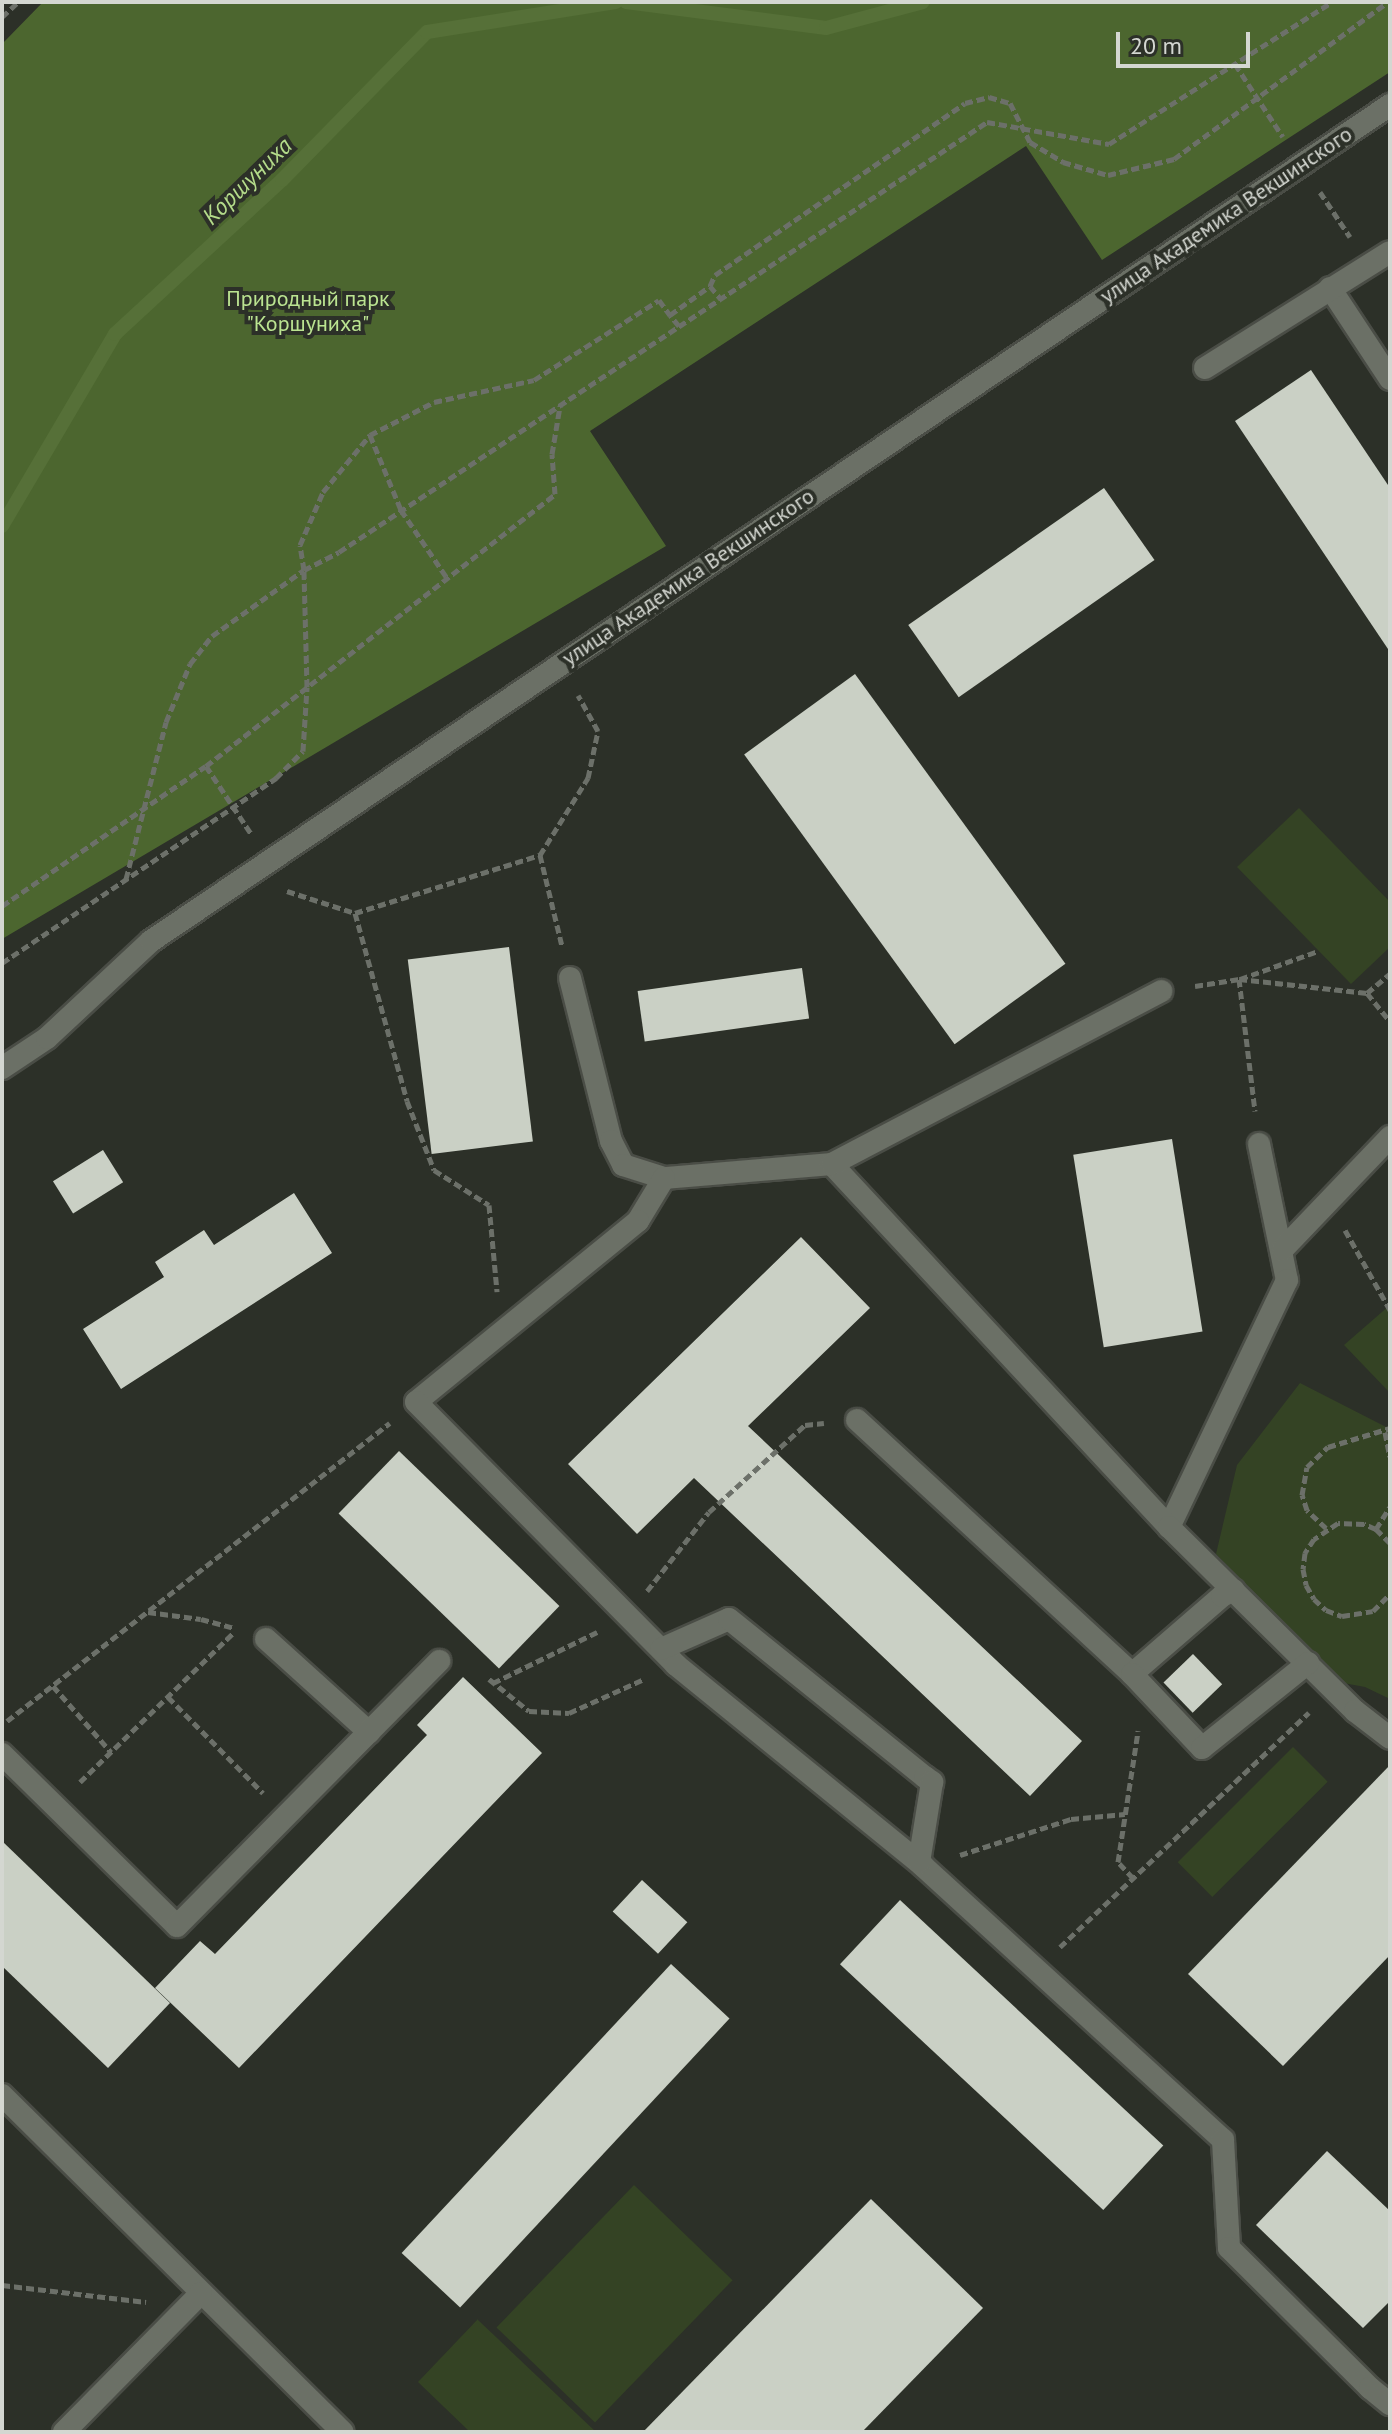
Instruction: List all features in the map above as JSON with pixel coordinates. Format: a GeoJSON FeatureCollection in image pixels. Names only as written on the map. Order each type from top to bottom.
{"type":"FeatureCollection","features":[{"type":"Feature","properties":{"kind":"street","name":"улица Академика Векшинского"},"geometry":{"type":"LineString","coordinates":[[2,1068],[47,1038],[151,941],[1390,105]]}},
{"type":"Feature","properties":{"kind":"street"},"geometry":{"type":"LineString","coordinates":[[1205,368],[1390,252]]}},
{"type":"Feature","properties":{"kind":"street"},"geometry":{"type":"LineString","coordinates":[[1330,288],[1390,379]]}},
{"type":"Feature","properties":{"kind":"street"},"geometry":{"type":"LineString","coordinates":[[570,978],[611,1141],[623,1165],[664,1178],[832,1164],[1161,991]]}},
{"type":"Feature","properties":{"kind":"street"},"geometry":{"type":"LineString","coordinates":[[1283,1249],[1390,1137]]}},
{"type":"Feature","properties":{"kind":"street"},"geometry":{"type":"LineString","coordinates":[[1169,1527],[1287,1280],[1259,1144]]}},
{"type":"Feature","properties":{"kind":"street"},"geometry":{"type":"LineString","coordinates":[[832,1164],[1169,1527],[1333,1689],[1390,1738]]}},
{"type":"Feature","properties":{"kind":"street"},"geometry":{"type":"LineString","coordinates":[[664,1178],[638,1221],[416,1402],[668,1657],[921,1864],[1223,2140],[1229,2248],[1390,2404]]}},
{"type":"Feature","properties":{"kind":"street"},"geometry":{"type":"LineString","coordinates":[[857,1420],[1138,1681],[1202,1748],[1308,1663]]}},
{"type":"Feature","properties":{"kind":"street"},"geometry":{"type":"LineString","coordinates":[[1138,1681],[1222,1596],[1234,1590]]}},
{"type":"Feature","properties":{"kind":"street"},"geometry":{"type":"LineString","coordinates":[[668,1657],[729,1619],[932,1782],[921,1864]]}},
{"type":"Feature","properties":{"kind":"street"},"geometry":{"type":"LineString","coordinates":[[266,1639],[369,1732]]}},
{"type":"Feature","properties":{"kind":"street"},"geometry":{"type":"LineString","coordinates":[[2,1754],[177,1926],[439,1661]]}},
{"type":"Feature","properties":{"kind":"street"},"geometry":{"type":"LineString","coordinates":[[2,2095],[194,2300],[342,2432]]}},
{"type":"Feature","properties":{"kind":"street"},"geometry":{"type":"LineString","coordinates":[[64,2432],[194,2300]]}},
{"type":"Feature","properties":{"kind":"path"},"geometry":{"type":"LineString","coordinates":[[2,17],[18,2]]}},
{"type":"Feature","properties":{"kind":"path"},"geometry":{"type":"LineString","coordinates":[[126,879],[166,722],[190,664],[212,636],[304,570],[339,552],[987,122],[1109,144],[1332,2]]}},
{"type":"Feature","properties":{"kind":"path"},"geometry":{"type":"LineString","coordinates":[[670,315],[710,286],[715,275],[965,103],[989,97],[1010,103],[1030,142],[1063,162],[1108,175],[1174,159],[1388,2]]}},
{"type":"Feature","properties":{"kind":"path"},"geometry":{"type":"LineString","coordinates":[[710,286],[721,299]]}},
{"type":"Feature","properties":{"kind":"path"},"geometry":{"type":"LineString","coordinates":[[2,963],[276,778],[303,751],[307,687],[304,570],[300,545],[323,492],[370,435],[434,402],[534,380],[659,300],[679,326]]}},
{"type":"Feature","properties":{"kind":"path"},"geometry":{"type":"LineString","coordinates":[[2,906],[144,812],[206,766],[555,494],[552,454],[560,405]]}},
{"type":"Feature","properties":{"kind":"path"},"geometry":{"type":"LineString","coordinates":[[370,435],[401,510],[447,578]]}},
{"type":"Feature","properties":{"kind":"path"},"geometry":{"type":"LineString","coordinates":[[288,892],[355,913],[540,855],[588,778],[598,731],[575,690]]}},
{"type":"Feature","properties":{"kind":"path"},"geometry":{"type":"LineString","coordinates":[[206,766],[234,806]]}},
{"type":"Feature","properties":{"kind":"path"},"geometry":{"type":"LineString","coordinates":[[540,855],[570,978]]}},
{"type":"Feature","properties":{"kind":"path"},"geometry":{"type":"LineString","coordinates":[[355,913],[407,1101],[434,1170],[489,1205],[494,1263]]}},
{"type":"Feature","properties":{"kind":"path"},"geometry":{"type":"LineString","coordinates":[[1161,991],[1239,979],[1318,951]]}},
{"type":"Feature","properties":{"kind":"path"},"geometry":{"type":"LineString","coordinates":[[1367,993],[1390,974]]}},
{"type":"Feature","properties":{"kind":"path"},"geometry":{"type":"LineString","coordinates":[[1239,979],[1367,993],[1390,1021]]}},
{"type":"Feature","properties":{"kind":"path"},"geometry":{"type":"LineString","coordinates":[[1239,979],[1259,1144]]}},
{"type":"Feature","properties":{"kind":"path"},"geometry":{"type":"LineString","coordinates":[[1329,1201],[1390,1310]]}},
{"type":"Feature","properties":{"kind":"path"},"geometry":{"type":"LineString","coordinates":[[2,1725],[416,1402]]}},
{"type":"Feature","properties":{"kind":"path"},"geometry":{"type":"LineString","coordinates":[[668,1657],[569,1713],[529,1711],[491,1681],[627,1616],[709,1512],[805,1425],[857,1420]]}},
{"type":"Feature","properties":{"kind":"path"},"geometry":{"type":"LineString","coordinates":[[1326,1528],[1307,1510],[1302,1495],[1307,1467],[1328,1447],[1388,1430],[1390,1457]]}},
{"type":"Feature","properties":{"kind":"path"},"geometry":{"type":"LineString","coordinates":[[1376,1529],[1390,1507]]}},
{"type":"Feature","properties":{"kind":"path"},"geometry":{"type":"LineString","coordinates":[[1390,1543],[1376,1529],[1351,1521],[1326,1528],[1305,1553],[1306,1585],[1314,1599],[1326,1610],[1342,1616],[1358,1616],[1373,1611],[1390,1594]]}},
{"type":"Feature","properties":{"kind":"path"},"geometry":{"type":"LineString","coordinates":[[74,1788],[237,1629],[201,1619],[148,1612]]}},
{"type":"Feature","properties":{"kind":"path"},"geometry":{"type":"LineString","coordinates":[[1133,1878],[1118,1862],[1138,1681]]}},
{"type":"Feature","properties":{"kind":"path"},"geometry":{"type":"LineString","coordinates":[[53,1686],[111,1752]]}},
{"type":"Feature","properties":{"kind":"path"},"geometry":{"type":"LineString","coordinates":[[1036,1969],[1333,1689]]}},
{"type":"Feature","properties":{"kind":"path"},"geometry":{"type":"LineString","coordinates":[[168,1697],[266,1797]]}},
{"type":"Feature","properties":{"kind":"path"},"geometry":{"type":"LineString","coordinates":[[921,1864],[1071,1819],[1125,1814]]}},
{"type":"Feature","properties":{"kind":"path"},"geometry":{"type":"LineString","coordinates":[[2,2285],[194,2300]]}},
{"type":"Feature","properties":{"kind":"green space","name":"Природный парк \"Коршуниха\""},"geometry":{"type":"Polygon","coordinates":[[[43,2],[1390,2],[1390,72],[1102,260],[1026,146],[590,431],[666,546],[2,939],[2,44],[43,2]]]}},
{"type":"Feature","properties":{"kind":"green space"},"geometry":{"type":"Polygon","coordinates":[[[1299,808],[1390,902],[1390,947],[1351,984],[1237,867],[1299,808]]]}},
{"type":"Feature","properties":{"kind":"green space"},"geometry":{"type":"Polygon","coordinates":[[[1390,1305],[1390,1393],[1344,1345],[1390,1305]]]}},
{"type":"Feature","properties":{"kind":"green space"},"geometry":{"type":"Polygon","coordinates":[[[1300,1383],[1390,1429],[1390,1699],[1365,1687],[1338,1682],[1216,1554],[1237,1465],[1300,1383]]]}},
{"type":"Feature","properties":{"kind":"green space"},"geometry":{"type":"Polygon","coordinates":[[[1293,1747],[1328,1782],[1212,1897],[1178,1862],[1293,1747]]]}},
{"type":"Feature","properties":{"kind":"green space"},"geometry":{"type":"Polygon","coordinates":[[[634,2185],[733,2280],[595,2423],[496,2327],[634,2185]]]}},
{"type":"Feature","properties":{"kind":"green space"},"geometry":{"type":"Polygon","coordinates":[[[478,2319],[596,2432],[470,2432],[418,2382],[478,2319]]]}},
{"type":"Feature","properties":{"kind":"building"},"geometry":{"type":"Polygon","coordinates":[[[1311,370],[1390,488],[1390,652],[1235,421],[1311,370]]]}},
{"type":"Feature","properties":{"kind":"building"},"geometry":{"type":"Polygon","coordinates":[[[1104,488],[1154,560],[959,697],[908,625],[1104,488]]]}},
{"type":"Feature","properties":{"kind":"building"},"geometry":{"type":"Polygon","coordinates":[[[855,674],[1065,964],[955,1044],[744,755],[855,674]]]}},
{"type":"Feature","properties":{"kind":"building"},"geometry":{"type":"Polygon","coordinates":[[[509,947],[533,1142],[432,1154],[408,959],[509,947]]]}},
{"type":"Feature","properties":{"kind":"building"},"geometry":{"type":"Polygon","coordinates":[[[802,968],[809,1019],[645,1042],[638,991],[802,968]]]}},
{"type":"Feature","properties":{"kind":"building"},"geometry":{"type":"Polygon","coordinates":[[[1172,1139],[1203,1332],[1104,1347],[1073,1155],[1172,1139]]]}},
{"type":"Feature","properties":{"kind":"building"},"geometry":{"type":"Polygon","coordinates":[[[103,1150],[123,1182],[73,1213],[53,1181],[103,1150]]]}},
{"type":"Feature","properties":{"kind":"building"},"geometry":{"type":"Polygon","coordinates":[[[294,1193],[332,1253],[121,1389],[83,1329],[164,1277],[155,1262],[204,1230],[214,1245],[294,1193]]]}},
{"type":"Feature","properties":{"kind":"building"},"geometry":{"type":"Polygon","coordinates":[[[801,1237],[870,1308],[748,1426],[1082,1741],[1030,1796],[694,1478],[637,1534],[568,1464],[801,1237]]]}},
{"type":"Feature","properties":{"kind":"building"},"geometry":{"type":"Polygon","coordinates":[[[399,1451],[559,1606],[499,1668],[339,1514],[399,1451]]]}},
{"type":"Feature","properties":{"kind":"building"},"geometry":{"type":"Polygon","coordinates":[[[1193,1654],[1222,1684],[1193,1713],[1164,1682],[1193,1654]]]}},
{"type":"Feature","properties":{"kind":"building"},"geometry":{"type":"Polygon","coordinates":[[[463,1677],[542,1753],[239,2068],[155,1988],[200,1941],[215,1954],[427,1735],[417,1725],[463,1677]]]}},
{"type":"Feature","properties":{"kind":"building"},"geometry":{"type":"Polygon","coordinates":[[[1390,1765],[1390,1955],[1283,2066],[1188,1974],[1390,1765]]]}},
{"type":"Feature","properties":{"kind":"building"},"geometry":{"type":"Polygon","coordinates":[[[2,1841],[170,2003],[108,2068],[2,1966],[2,1841]]]}},
{"type":"Feature","properties":{"kind":"building"},"geometry":{"type":"Polygon","coordinates":[[[642,1880],[687,1922],[658,1954],[613,1911],[642,1880]]]}},
{"type":"Feature","properties":{"kind":"building"},"geometry":{"type":"Polygon","coordinates":[[[900,1900],[1163,2146],[1103,2210],[840,1964],[900,1900]]]}},
{"type":"Feature","properties":{"kind":"building"},"geometry":{"type":"Polygon","coordinates":[[[671,1964],[730,2019],[460,2307],[402,2253],[671,1964]]]}},
{"type":"Feature","properties":{"kind":"building"},"geometry":{"type":"Polygon","coordinates":[[[1327,2151],[1390,2211],[1390,2301],[1363,2328],[1256,2225],[1327,2151]]]}},
{"type":"Feature","properties":{"kind":"building"},"geometry":{"type":"Polygon","coordinates":[[[871,2199],[983,2308],[862,2432],[643,2432],[871,2199]]]}},
{"type":"Feature","properties":{"kind":"waterway","name":"Коршуниха"},"geometry":{"type":"LineString","coordinates":[[2,526],[115,334],[282,180],[427,32],[616,2]]}},
{"type":"Feature","properties":{"kind":"waterway","name":"Коршуниха"},"geometry":{"type":"LineString","coordinates":[[626,2],[826,28],[923,2]]}}]}
